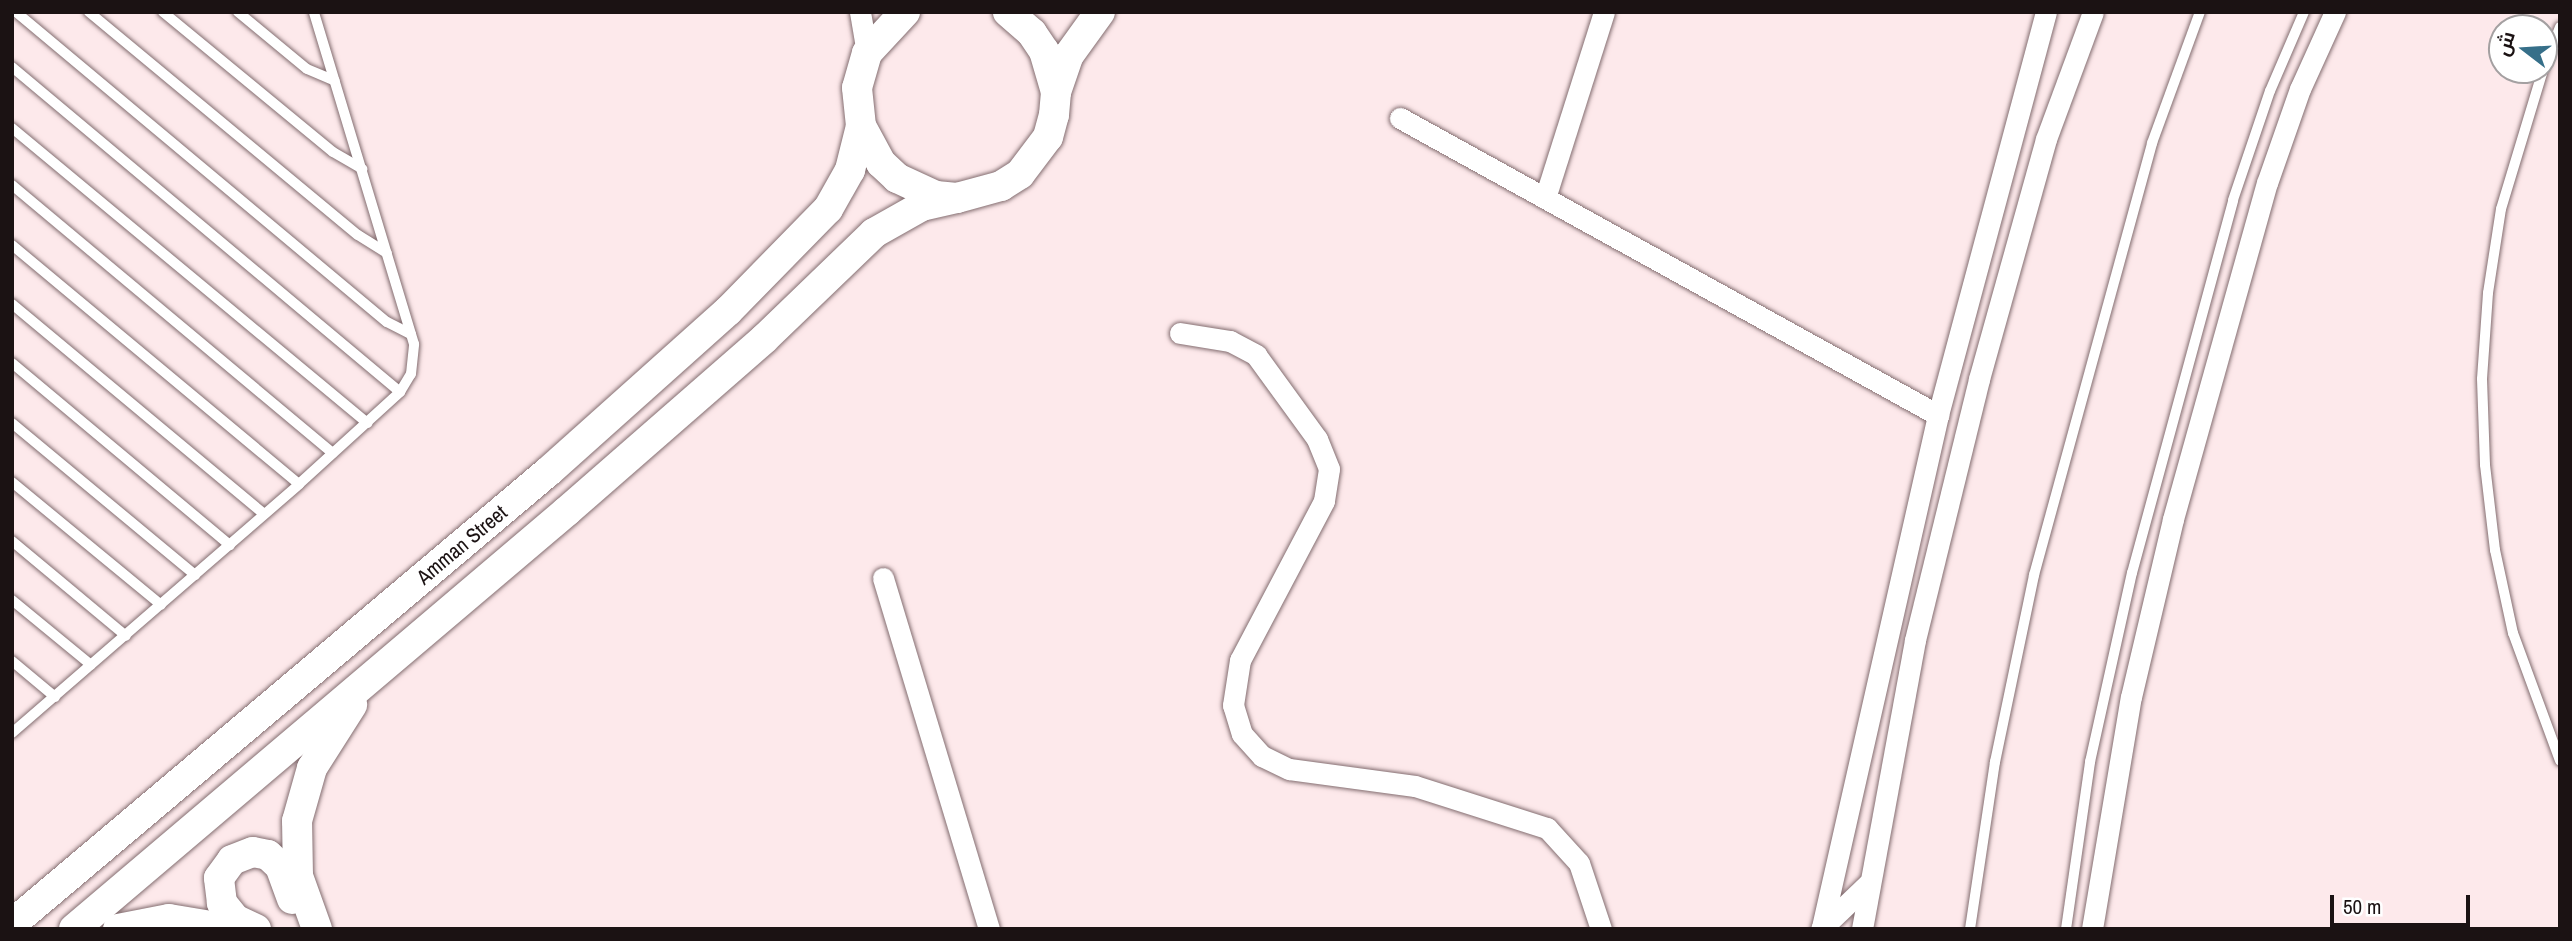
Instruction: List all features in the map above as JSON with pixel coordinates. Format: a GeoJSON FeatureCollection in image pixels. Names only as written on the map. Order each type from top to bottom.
{"type":"FeatureCollection","features":[{"type":"Feature","properties":{"kind":"main road"},"geometry":{"type":"LineString","coordinates":[[905,12],[867,53],[857,89],[861,126],[869,146],[897,178],[925,192],[957,198]]}},
{"type":"Feature","properties":{"kind":"main road"},"geometry":{"type":"LineString","coordinates":[[1008,12],[1032,33],[1044,51],[1056,92]]}},
{"type":"Feature","properties":{"kind":"main road"},"geometry":{"type":"LineString","coordinates":[[1056,92],[1069,55],[1100,12]]}},
{"type":"Feature","properties":{"kind":"main road","name":"Amman Street"},"geometry":{"type":"LineString","coordinates":[[74,929],[731,368],[874,233],[922,206],[1001,186],[1036,157],[1048,137],[1056,92]]}},
{"type":"Feature","properties":{"kind":"main road","name":"Amman Street"},"geometry":{"type":"LineString","coordinates":[[12,923],[528,488],[728,311],[828,209],[850,170],[861,126]]}},
{"type":"Feature","properties":{"kind":"main road"},"geometry":{"type":"LineString","coordinates":[[316,928],[298,876],[296,839],[300,803],[312,768],[366,681]]}},
{"type":"Feature","properties":{"kind":"main road"},"geometry":{"type":"LineString","coordinates":[[256,929],[227,912],[218,886],[226,865],[253,852],[268,855],[280,866],[299,914],[316,928]]}},
{"type":"Feature","properties":{"kind":"main road"},"geometry":{"type":"LineString","coordinates":[[118,929],[169,919],[229,929]]}},
{"type":"Feature","properties":{"kind":"street"},"geometry":{"type":"LineString","coordinates":[[860,12],[867,53]]}},
{"type":"Feature","properties":{"kind":"street"},"geometry":{"type":"LineString","coordinates":[[1545,198],[1604,12]]}},
{"type":"Feature","properties":{"kind":"street"},"geometry":{"type":"LineString","coordinates":[[1822,928],[1938,415],[2046,12]]}},
{"type":"Feature","properties":{"kind":"street"},"geometry":{"type":"LineString","coordinates":[[1862,929],[1914,640],[1979,379],[2046,139],[2093,12]]}},
{"type":"Feature","properties":{"kind":"street"},"geometry":{"type":"LineString","coordinates":[[2092,929],[2131,697],[2173,519],[2267,183],[2300,89],[2335,12]]}},
{"type":"Feature","properties":{"kind":"street"},"geometry":{"type":"LineString","coordinates":[[1400,118],[1938,415]]}},
{"type":"Feature","properties":{"kind":"street"},"geometry":{"type":"LineString","coordinates":[[1180,333],[1230,341],[1256,355],[1317,439],[1329,469],[1324,501],[1240,660],[1233,705],[1242,734],[1262,756],[1289,769],[1415,786],[1547,828],[1579,863],[1601,929]]}},
{"type":"Feature","properties":{"kind":"street"},"geometry":{"type":"LineString","coordinates":[[883,578],[989,929]]}},
{"type":"Feature","properties":{"kind":"street"},"geometry":{"type":"LineString","coordinates":[[1822,928],[1868,884]]}},
{"type":"Feature","properties":{"kind":"lane"},"geometry":{"type":"LineString","coordinates":[[16,12],[387,322],[411,334]]}},
{"type":"Feature","properties":{"kind":"lane"},"geometry":{"type":"LineString","coordinates":[[89,12],[358,235],[387,253]]}},
{"type":"Feature","properties":{"kind":"lane"},"geometry":{"type":"LineString","coordinates":[[163,12],[333,152],[362,169]]}},
{"type":"Feature","properties":{"kind":"lane"},"geometry":{"type":"LineString","coordinates":[[238,12],[307,69],[335,81]]}},
{"type":"Feature","properties":{"kind":"lane"},"geometry":{"type":"LineString","coordinates":[[15,726],[55,696],[125,636],[367,423],[400,392],[414,364],[411,334],[314,12]]}},
{"type":"Feature","properties":{"kind":"lane"},"geometry":{"type":"LineString","coordinates":[[1970,929],[1995,762],[2034,575],[2152,143],[2200,12]]}},
{"type":"Feature","properties":{"kind":"lane"},"geometry":{"type":"LineString","coordinates":[[2066,929],[2090,762],[2132,573],[2236,189],[2270,91],[2304,12]]}},
{"type":"Feature","properties":{"kind":"lane"},"geometry":{"type":"LineString","coordinates":[[12,67],[400,392]]}},
{"type":"Feature","properties":{"kind":"lane"},"geometry":{"type":"LineString","coordinates":[[2539,84],[2501,209],[2488,293],[2482,379],[2485,465],[2495,550],[2513,634],[2560,761]]}},
{"type":"Feature","properties":{"kind":"lane"},"geometry":{"type":"LineString","coordinates":[[12,128],[367,423]]}},
{"type":"Feature","properties":{"kind":"lane"},"geometry":{"type":"LineString","coordinates":[[12,185],[333,453]]}},
{"type":"Feature","properties":{"kind":"lane"},"geometry":{"type":"LineString","coordinates":[[12,245],[299,484]]}},
{"type":"Feature","properties":{"kind":"lane"},"geometry":{"type":"LineString","coordinates":[[12,304],[264,514]]}},
{"type":"Feature","properties":{"kind":"lane"},"geometry":{"type":"LineString","coordinates":[[12,363],[230,545]]}},
{"type":"Feature","properties":{"kind":"lane"},"geometry":{"type":"LineString","coordinates":[[12,423],[195,575]]}},
{"type":"Feature","properties":{"kind":"lane"},"geometry":{"type":"LineString","coordinates":[[12,482],[161,605]]}},
{"type":"Feature","properties":{"kind":"lane"},"geometry":{"type":"LineString","coordinates":[[12,541],[125,636]]}},
{"type":"Feature","properties":{"kind":"lane"},"geometry":{"type":"LineString","coordinates":[[12,600],[91,665]]}},
{"type":"Feature","properties":{"kind":"lane"},"geometry":{"type":"LineString","coordinates":[[12,661],[55,696]]}}]}
